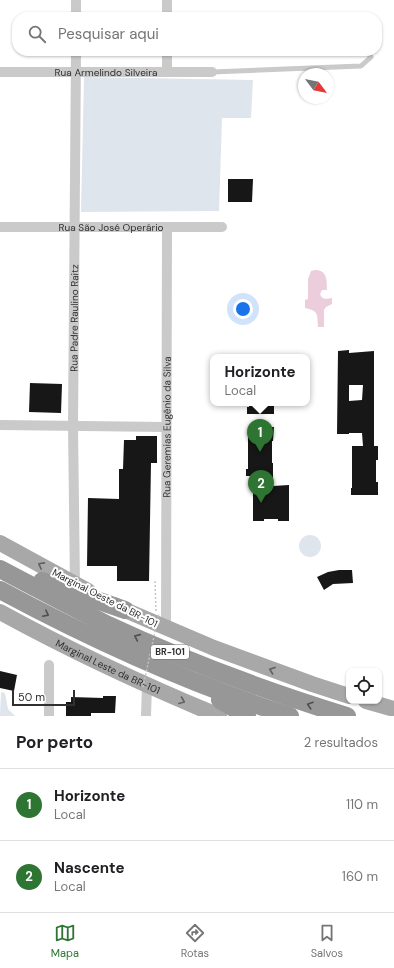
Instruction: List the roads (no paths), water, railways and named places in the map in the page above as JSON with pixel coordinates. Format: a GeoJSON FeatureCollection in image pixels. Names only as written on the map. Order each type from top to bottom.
{"type":"FeatureCollection","features":[{"type":"Feature","properties":{"kind":"highway"},"geometry":{"type":"LineString","coordinates":[[0,565],[125,610]]}},
{"type":"Feature","properties":{"kind":"highway","name":"BR-101"},"geometry":{"type":"LineString","coordinates":[[0,569],[76,609],[170,652],[266,689],[347,716]]}},
{"type":"Feature","properties":{"kind":"highway","name":"BR-101"},"geometry":{"type":"LineString","coordinates":[[0,590],[67,625],[171,672],[290,716]]}},
{"type":"Feature","properties":{"kind":"highway"},"geometry":{"type":"LineString","coordinates":[[171,672],[247,716]]}},
{"type":"Feature","properties":{"kind":"main road","name":"Marginal Oeste da BR-101"},"geometry":{"type":"LineString","coordinates":[[0,544],[125,610],[166,628],[242,659],[346,695]]}},
{"type":"Feature","properties":{"kind":"main road","name":"Marginal Leste da BR-101"},"geometry":{"type":"LineString","coordinates":[[0,612],[145,686],[219,716]]}},
{"type":"Feature","properties":{"kind":"main road"},"geometry":{"type":"LineString","coordinates":[[376,704],[394,709]]}},
{"type":"Feature","properties":{"kind":"street"},"geometry":{"type":"LineString","coordinates":[[76,0],[76,12]]}},
{"type":"Feature","properties":{"kind":"street"},"geometry":{"type":"LineString","coordinates":[[167,0],[167,12]]}},
{"type":"Feature","properties":{"kind":"street","name":"Rua Padre Raulino Raitz"},"geometry":{"type":"LineString","coordinates":[[75,584],[73,426],[76,56]]}},
{"type":"Feature","properties":{"kind":"street"},"geometry":{"type":"LineString","coordinates":[[167,56],[167,72]]}},
{"type":"Feature","properties":{"kind":"street","name":"Rua Armelindo Silveira"},"geometry":{"type":"LineString","coordinates":[[0,72],[212,72]]}},
{"type":"Feature","properties":{"kind":"street","name":"Rua São José Operário"},"geometry":{"type":"LineString","coordinates":[[0,227],[222,227]]}},
{"type":"Feature","properties":{"kind":"street","name":"Rua Geremias Eugênio da Silva"},"geometry":{"type":"LineString","coordinates":[[166,628],[167,227]]}},
{"type":"Feature","properties":{"kind":"street"},"geometry":{"type":"LineString","coordinates":[[0,426],[166,427]]}},
{"type":"Feature","properties":{"kind":"street"},"geometry":{"type":"LineString","coordinates":[[49,665],[49,716]]}},
{"type":"Feature","properties":{"kind":"street"},"geometry":{"type":"LineString","coordinates":[[145,686],[146,716]]}},
{"type":"Feature","properties":{"kind":"lane"},"geometry":{"type":"LineString","coordinates":[[212,72],[361,66],[371,57],[370,56]]}},
{"type":"Feature","properties":{"kind":"place","name":"Horizonte"},"geometry":{"type":"Point","coordinates":[260,452]}},
{"type":"Feature","properties":{"kind":"place","name":"Nascente"},"geometry":{"type":"Point","coordinates":[261,503]}}]}
